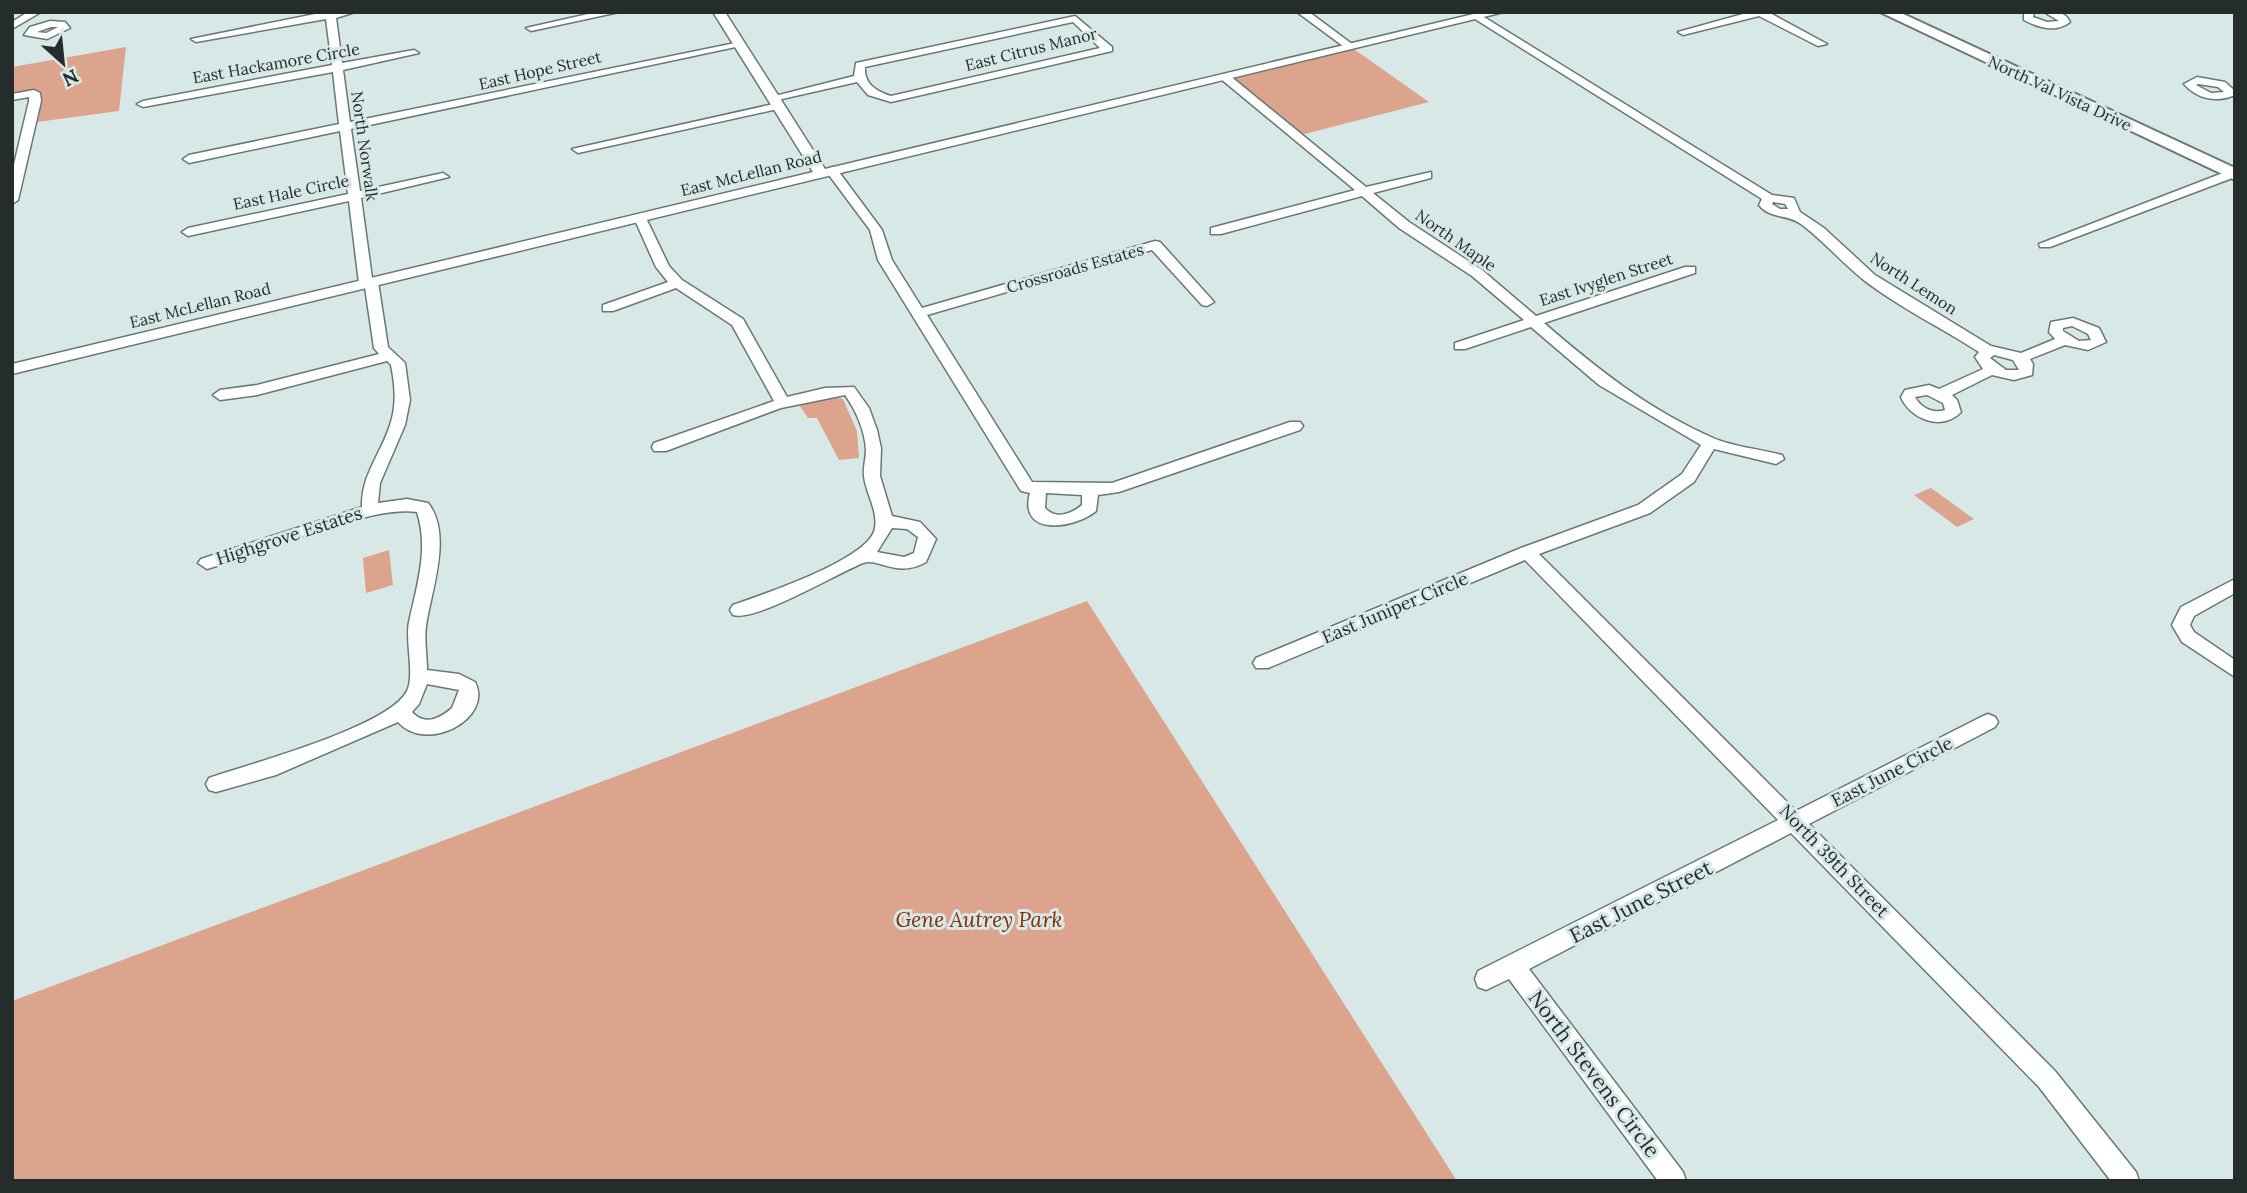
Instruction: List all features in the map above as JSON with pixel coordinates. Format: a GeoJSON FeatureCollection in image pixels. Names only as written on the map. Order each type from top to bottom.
{"type":"FeatureCollection","features":[{"type":"Feature","properties":{"kind":"main road","name":"North Val Vista Drive"},"geometry":{"type":"LineString","coordinates":[[1886,12],[2234,175]]}},
{"type":"Feature","properties":{"kind":"street"},"geometry":{"type":"LineString","coordinates":[[14,26],[36,12]]}},
{"type":"Feature","properties":{"kind":"street"},"geometry":{"type":"LineString","coordinates":[[196,39],[350,12]]}},
{"type":"Feature","properties":{"kind":"street"},"geometry":{"type":"LineString","coordinates":[[531,28],[614,12]]}},
{"type":"Feature","properties":{"kind":"street"},"geometry":{"type":"LineString","coordinates":[[719,12],[776,103],[827,173],[876,230],[885,260],[1027,487],[1090,490],[1113,488],[1295,426]]}},
{"type":"Feature","properties":{"kind":"street"},"geometry":{"type":"LineString","coordinates":[[1302,12],[1351,47]]}},
{"type":"Feature","properties":{"kind":"street","name":"East McLellan Road"},"geometry":{"type":"LineString","coordinates":[[12,369],[1498,12]]}},
{"type":"Feature","properties":{"kind":"street"},"geometry":{"type":"LineString","coordinates":[[2029,12],[2027,15],[2031,20],[2048,25],[2065,22],[2059,13]]}},
{"type":"Feature","properties":{"kind":"street"},"geometry":{"type":"LineString","coordinates":[[1684,32],[1762,13],[1822,44]]}},
{"type":"Feature","properties":{"kind":"street","name":"North Norwalk"},"geometry":{"type":"LineString","coordinates":[[330,14],[368,283]]}},
{"type":"Feature","properties":{"kind":"street"},"geometry":{"type":"LineString","coordinates":[[1474,18],[1621,117],[1661,141],[1688,148]]}},
{"type":"Feature","properties":{"kind":"street","name":"East Citrus Manor"},"geometry":{"type":"LineString","coordinates":[[1075,19],[1108,49],[891,99],[878,97],[861,82],[860,65],[1075,19]]}},
{"type":"Feature","properties":{"kind":"street"},"geometry":{"type":"LineString","coordinates":[[14,26],[34,29]]}},
{"type":"Feature","properties":{"kind":"street","name":"East Hope Street"},"geometry":{"type":"LineString","coordinates":[[190,159],[452,107],[533,86],[740,45]]}},
{"type":"Feature","properties":{"kind":"street","name":"East Hackamore Circle"},"geometry":{"type":"LineString","coordinates":[[144,104],[414,54]]}},
{"type":"Feature","properties":{"kind":"street"},"geometry":{"type":"LineString","coordinates":[[1532,55],[1635,113],[1688,148]]}},
{"type":"Feature","properties":{"kind":"street","name":"North Maple"},"geometry":{"type":"LineString","coordinates":[[1225,77],[1404,225],[1477,274],[1604,382],[1710,443],[1776,459]]}},
{"type":"Feature","properties":{"kind":"street"},"geometry":{"type":"LineString","coordinates":[[2221,85],[2235,80]]}},
{"type":"Feature","properties":{"kind":"street","name":"East Citrus Manor"},"geometry":{"type":"LineString","coordinates":[[776,103],[861,82]]}},
{"type":"Feature","properties":{"kind":"street"},"geometry":{"type":"LineString","coordinates":[[12,97],[34,93],[13,195]]}},
{"type":"Feature","properties":{"kind":"street"},"geometry":{"type":"LineString","coordinates":[[578,149],[776,103]]}},
{"type":"Feature","properties":{"kind":"street"},"geometry":{"type":"LineString","coordinates":[[1621,117],[1635,113]]}},
{"type":"Feature","properties":{"kind":"street","name":"North Lemon"},"geometry":{"type":"LineString","coordinates":[[1688,148],[1769,198],[1764,202],[1769,208],[1792,212],[1819,231],[1870,278],[1988,351]]}},
{"type":"Feature","properties":{"kind":"street"},"geometry":{"type":"LineString","coordinates":[[1216,231],[1427,174]]}},
{"type":"Feature","properties":{"kind":"street","name":"North Val Vista Drive"},"geometry":{"type":"LineString","coordinates":[[2045,244],[2234,175]]}},
{"type":"Feature","properties":{"kind":"street","name":"East Hale Circle"},"geometry":{"type":"LineString","coordinates":[[188,232],[443,177]]}},
{"type":"Feature","properties":{"kind":"street"},"geometry":{"type":"LineString","coordinates":[[640,218],[663,267],[677,283],[738,322],[783,404]]}},
{"type":"Feature","properties":{"kind":"street","name":"Crossroads Estates"},"geometry":{"type":"LineString","coordinates":[[920,313],[1155,245],[1207,303]]}},
{"type":"Feature","properties":{"kind":"street","name":"East Ivyglen Street"},"geometry":{"type":"LineString","coordinates":[[1460,346],[1689,270]]}},
{"type":"Feature","properties":{"kind":"street","name":"Highgrove Estates"},"geometry":{"type":"LineString","coordinates":[[368,283],[381,348],[398,363],[401,415],[372,477],[370,509]]}},
{"type":"Feature","properties":{"kind":"street"},"geometry":{"type":"LineString","coordinates":[[608,308],[677,283]]}},
{"type":"Feature","properties":{"kind":"street"},"geometry":{"type":"LineString","coordinates":[[2020,358],[2065,340]]}},
{"type":"Feature","properties":{"kind":"street"},"geometry":{"type":"LineString","coordinates":[[1988,351],[2002,351],[2020,358],[2028,368],[2024,374],[2006,375],[1992,370],[1982,357],[1988,351]]}},
{"type":"Feature","properties":{"kind":"street"},"geometry":{"type":"LineString","coordinates":[[220,395],[257,390],[387,356]]}},
{"type":"Feature","properties":{"kind":"street"},"geometry":{"type":"LineString","coordinates":[[1941,394],[1992,370]]}},
{"type":"Feature","properties":{"kind":"street"},"geometry":{"type":"LineString","coordinates":[[660,447],[783,404],[829,391],[849,390],[859,401],[874,445],[872,472],[875,496],[885,513],[878,544],[866,555],[739,610]]}},
{"type":"Feature","properties":{"kind":"street","name":"East Juniper Circle"},"geometry":{"type":"LineString","coordinates":[[1262,663],[1527,552],[1644,509],[1688,478],[1710,443]]}},
{"type":"Feature","properties":{"kind":"street"},"geometry":{"type":"LineString","coordinates":[[1039,488],[1035,503],[1038,510],[1046,518],[1056,522],[1067,522],[1084,513],[1090,507],[1090,490]]}},
{"type":"Feature","properties":{"kind":"street","name":"Highgrove Estates"},"geometry":{"type":"LineString","coordinates":[[207,563],[239,556],[370,509],[414,502],[426,512],[432,556],[416,628],[415,664],[419,676]]}},
{"type":"Feature","properties":{"kind":"street"},"geometry":{"type":"LineString","coordinates":[[866,555],[896,565],[908,564],[920,557],[927,548],[928,540],[918,527],[911,523],[884,522]]}},
{"type":"Feature","properties":{"kind":"street","name":"North 39th Street"},"geometry":{"type":"LineString","coordinates":[[1527,552],[2047,1079],[2127,1181]]}},
{"type":"Feature","properties":{"kind":"street"},"geometry":{"type":"LineString","coordinates":[[2235,585],[2186,612],[2181,625],[2188,637],[2235,670]]}},
{"type":"Feature","properties":{"kind":"street"},"geometry":{"type":"LineString","coordinates":[[216,784],[268,769],[400,712],[418,688],[419,676],[459,681],[468,687],[470,696],[466,706],[454,719],[438,726],[425,728],[412,724],[400,712]]}},
{"type":"Feature","properties":{"kind":"street","name":"East June Circle"},"geometry":{"type":"LineString","coordinates":[[1796,822],[1988,722]]}},
{"type":"Feature","properties":{"kind":"street","name":"East June Street"},"geometry":{"type":"LineString","coordinates":[[1486,979],[1514,968],[1796,822]]}},
{"type":"Feature","properties":{"kind":"street","name":"North Stevens Circle"},"geometry":{"type":"LineString","coordinates":[[1514,968],[1674,1181]]}},
{"type":"Feature","properties":{"kind":"green space"},"geometry":{"type":"Polygon","coordinates":[[[126,47],[119,111],[29,123],[34,93],[12,97],[12,67],[126,47]]]}},
{"type":"Feature","properties":{"kind":"green space"},"geometry":{"type":"Polygon","coordinates":[[[1351,47],[1429,102],[1297,136],[1225,77],[1351,47]]]}},
{"type":"Feature","properties":{"kind":"green space"},"geometry":{"type":"Polygon","coordinates":[[[831,396],[843,399],[857,431],[859,458],[839,460],[817,418],[808,418],[798,403],[831,396]]]}},
{"type":"Feature","properties":{"kind":"green space"},"geometry":{"type":"Polygon","coordinates":[[[1931,488],[1974,519],[1957,527],[1914,495],[1931,488]]]}},
{"type":"Feature","properties":{"kind":"green space"},"geometry":{"type":"Polygon","coordinates":[[[389,550],[393,585],[366,593],[363,558],[389,550]]]}},
{"type":"Feature","properties":{"kind":"green space","name":"Gene Autrey Park"},"geometry":{"type":"Polygon","coordinates":[[[1087,601],[1457,1181],[12,1181],[12,1001],[1087,601]]]}}]}
